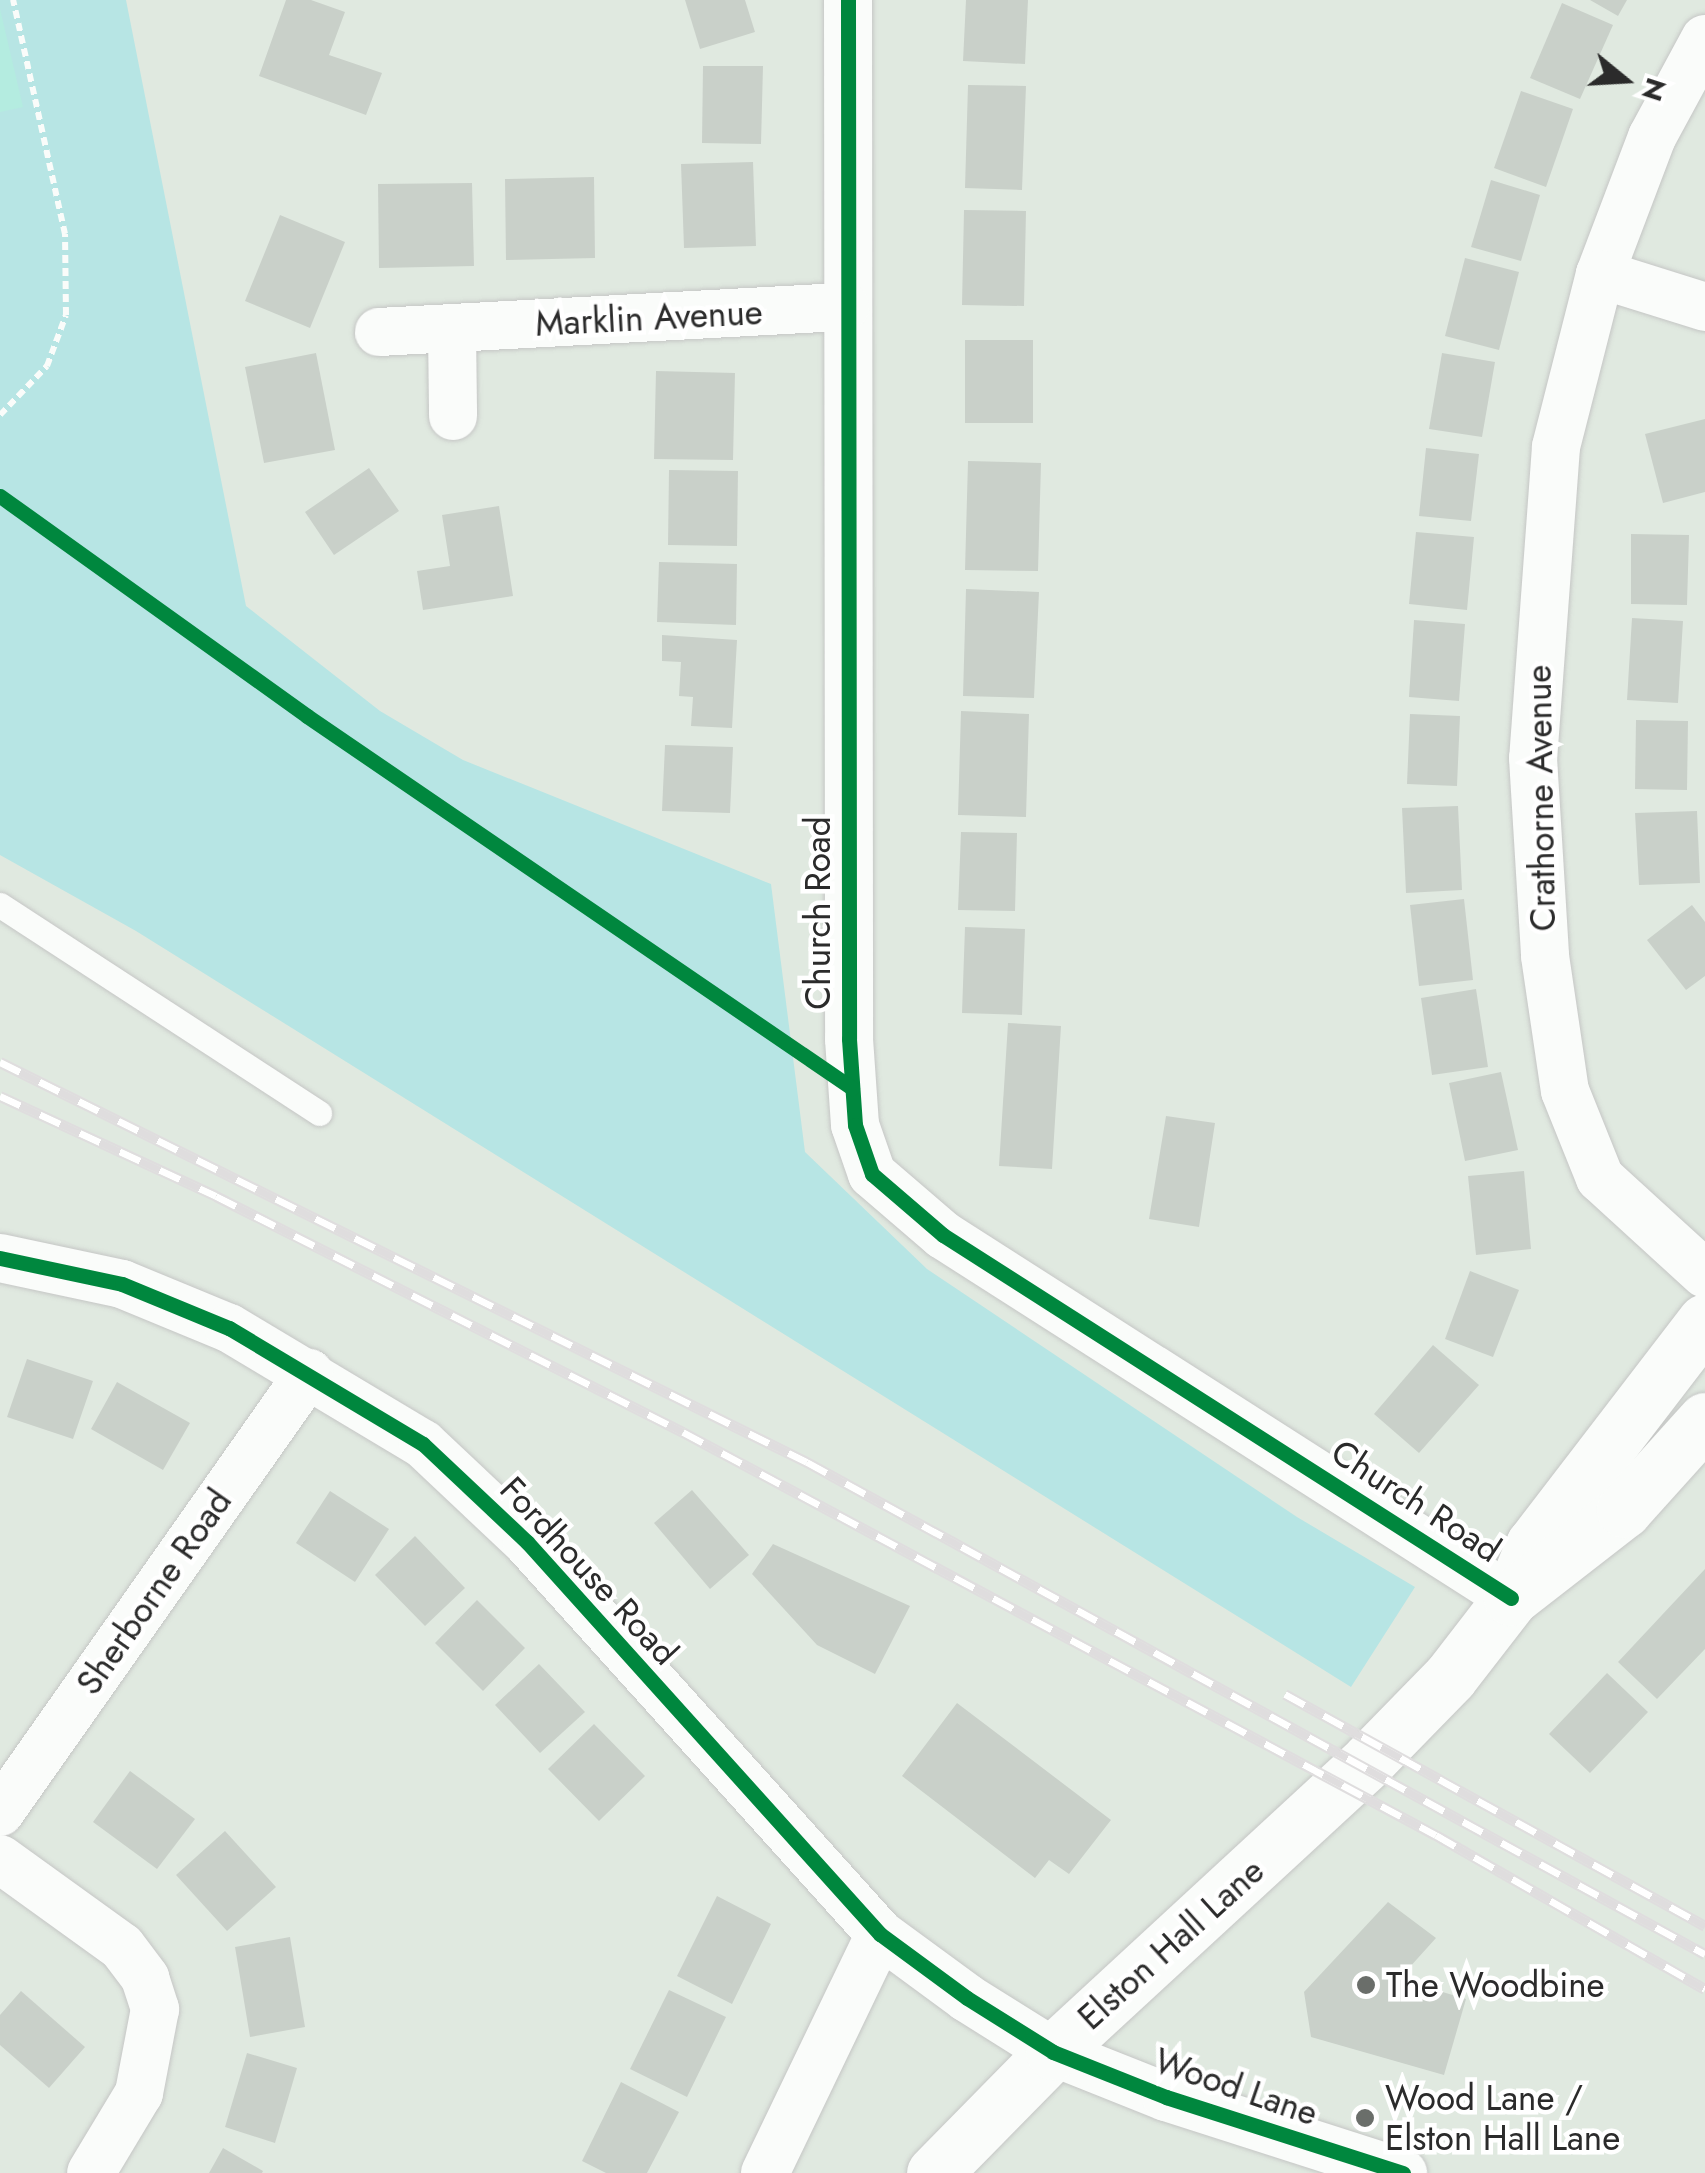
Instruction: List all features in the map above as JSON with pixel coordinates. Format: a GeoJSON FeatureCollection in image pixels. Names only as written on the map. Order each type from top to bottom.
{"type":"FeatureCollection","features":[{"type":"Feature","properties":{"kind":"street","name":"Church Road"},"geometry":{"type":"LineString","coordinates":[[848,0],[845,307],[849,1038],[855,1126],[872,1174],[943,1235],[1512,1598]]}},
{"type":"Feature","properties":{"kind":"street","name":"Crathorne Avenue"},"geometry":{"type":"LineString","coordinates":[[1705,40],[1652,137],[1600,274],[1556,446],[1540,606],[1533,758],[1545,956],[1564,1091],[1600,1178],[1705,1274]]}},
{"type":"Feature","properties":{"kind":"street"},"geometry":{"type":"LineString","coordinates":[[1600,274],[1705,306]]}},
{"type":"Feature","properties":{"kind":"street","name":"Marklin Avenue"},"geometry":{"type":"LineString","coordinates":[[379,332],[845,307]]}},
{"type":"Feature","properties":{"kind":"street"},"geometry":{"type":"LineString","coordinates":[[452,329],[453,416]]}},
{"type":"Feature","properties":{"kind":"street","name":"Fordhouse Road"},"geometry":{"type":"LineString","coordinates":[[0,1258],[122,1284],[230,1328],[423,1444],[527,1542],[880,1934],[1052,2052]]}},
{"type":"Feature","properties":{"kind":"street"},"geometry":{"type":"LineString","coordinates":[[1512,1598],[1533,1545],[1705,1322]]}},
{"type":"Feature","properties":{"kind":"street","name":"Sherborne Road"},"geometry":{"type":"LineString","coordinates":[[0,1812],[309,1373]]}},
{"type":"Feature","properties":{"kind":"street"},"geometry":{"type":"LineString","coordinates":[[1512,1598],[1624,1510],[1705,1420]]}},
{"type":"Feature","properties":{"kind":"street","name":"Elston Hall Lane"},"geometry":{"type":"LineString","coordinates":[[934,2173],[1052,2052],[1369,1760],[1450,1677],[1512,1598]]}},
{"type":"Feature","properties":{"kind":"street"},"geometry":{"type":"LineString","coordinates":[[0,1859],[122,1948],[144,1978],[155,2009],[139,2093],[91,2173]]}},
{"type":"Feature","properties":{"kind":"street"},"geometry":{"type":"LineString","coordinates":[[765,2173],[880,1934]]}},
{"type":"Feature","properties":{"kind":"street","name":"Wood Lane"},"geometry":{"type":"LineString","coordinates":[[1052,2052],[1166,2097],[1402,2173]]}},
{"type":"Feature","properties":{"kind":"lane"},"geometry":{"type":"LineString","coordinates":[[0,906],[319,1113]]}},
{"type":"Feature","properties":{"kind":"path"},"geometry":{"type":"LineString","coordinates":[[0,415],[47,366],[66,315],[65,234],[13,0]]}},
{"type":"Feature","properties":{"kind":"shaded area"},"geometry":{"type":"Polygon","coordinates":[[[0,0],[126,0],[246,606],[380,711],[463,760],[771,884],[805,1152],[927,1269],[1297,1517],[1415,1587],[1351,1687],[136,931],[0,855],[0,0]]]}},
{"type":"Feature","properties":{"kind":"shaded area"},"geometry":{"type":"Polygon","coordinates":[[[0,9],[23,107],[0,112],[0,9]]]}},
{"type":"Feature","properties":{"kind":"building"},"geometry":{"type":"Polygon","coordinates":[[[286,0],[311,0],[345,12],[329,55],[382,73],[366,115],[259,76],[286,0]]]}},
{"type":"Feature","properties":{"kind":"building"},"geometry":{"type":"Polygon","coordinates":[[[685,0],[745,0],[755,32],[700,49],[685,0]]]}},
{"type":"Feature","properties":{"kind":"building"},"geometry":{"type":"Polygon","coordinates":[[[966,0],[1028,0],[1025,64],[963,61],[966,0]]]}},
{"type":"Feature","properties":{"kind":"building"},"geometry":{"type":"Polygon","coordinates":[[[1590,0],[1627,0],[1618,16],[1590,0]]]}},
{"type":"Feature","properties":{"kind":"building"},"geometry":{"type":"Polygon","coordinates":[[[1562,3],[1613,25],[1580,99],[1530,78],[1562,3]]]}},
{"type":"Feature","properties":{"kind":"building"},"geometry":{"type":"Polygon","coordinates":[[[703,66],[763,66],[761,144],[702,143],[703,66]]]}},
{"type":"Feature","properties":{"kind":"building"},"geometry":{"type":"Polygon","coordinates":[[[968,85],[1026,86],[1022,190],[965,188],[968,85]]]}},
{"type":"Feature","properties":{"kind":"building"},"geometry":{"type":"Polygon","coordinates":[[[1521,91],[1573,109],[1546,187],[1494,168],[1521,91]]]}},
{"type":"Feature","properties":{"kind":"building"},"geometry":{"type":"Polygon","coordinates":[[[753,162],[756,246],[684,248],[681,164],[753,162]]]}},
{"type":"Feature","properties":{"kind":"building"},"geometry":{"type":"Polygon","coordinates":[[[594,177],[595,258],[506,260],[505,179],[594,177]]]}},
{"type":"Feature","properties":{"kind":"building"},"geometry":{"type":"Polygon","coordinates":[[[1491,180],[1540,195],[1521,261],[1471,247],[1491,180]]]}},
{"type":"Feature","properties":{"kind":"building"},"geometry":{"type":"Polygon","coordinates":[[[472,183],[474,266],[379,268],[378,184],[472,183]]]}},
{"type":"Feature","properties":{"kind":"building"},"geometry":{"type":"Polygon","coordinates":[[[964,210],[1026,211],[1024,306],[962,305],[964,210]]]}},
{"type":"Feature","properties":{"kind":"building"},"geometry":{"type":"Polygon","coordinates":[[[280,215],[345,242],[310,328],[245,301],[280,215]]]}},
{"type":"Feature","properties":{"kind":"building"},"geometry":{"type":"Polygon","coordinates":[[[1465,258],[1519,272],[1499,350],[1445,336],[1465,258]]]}},
{"type":"Feature","properties":{"kind":"building"},"geometry":{"type":"Polygon","coordinates":[[[965,340],[1033,340],[1033,423],[965,423],[965,340]]]}},
{"type":"Feature","properties":{"kind":"building"},"geometry":{"type":"Polygon","coordinates":[[[316,353],[335,450],[264,463],[245,367],[316,353]]]}},
{"type":"Feature","properties":{"kind":"building"},"geometry":{"type":"Polygon","coordinates":[[[1442,353],[1495,362],[1482,437],[1429,429],[1442,353]]]}},
{"type":"Feature","properties":{"kind":"building"},"geometry":{"type":"Polygon","coordinates":[[[656,371],[735,373],[733,460],[654,459],[656,371]]]}},
{"type":"Feature","properties":{"kind":"building"},"geometry":{"type":"Polygon","coordinates":[[[1705,419],[1705,492],[1663,503],[1645,434],[1705,419]]]}},
{"type":"Feature","properties":{"kind":"building"},"geometry":{"type":"Polygon","coordinates":[[[1426,448],[1479,454],[1471,521],[1419,516],[1426,448]]]}},
{"type":"Feature","properties":{"kind":"building"},"geometry":{"type":"Polygon","coordinates":[[[968,461],[1041,463],[1038,571],[965,570],[968,461]]]}},
{"type":"Feature","properties":{"kind":"building"},"geometry":{"type":"Polygon","coordinates":[[[369,468],[399,511],[334,555],[305,512],[369,468]]]}},
{"type":"Feature","properties":{"kind":"building"},"geometry":{"type":"Polygon","coordinates":[[[669,470],[738,471],[737,546],[668,545],[669,470]]]}},
{"type":"Feature","properties":{"kind":"building"},"geometry":{"type":"Polygon","coordinates":[[[499,506],[513,596],[423,610],[417,571],[450,566],[442,515],[499,506]]]}},
{"type":"Feature","properties":{"kind":"building"},"geometry":{"type":"Polygon","coordinates":[[[1416,532],[1474,537],[1467,610],[1409,604],[1416,532]]]}},
{"type":"Feature","properties":{"kind":"building"},"geometry":{"type":"Polygon","coordinates":[[[1631,534],[1689,535],[1687,605],[1631,604],[1631,534]]]}},
{"type":"Feature","properties":{"kind":"building"},"geometry":{"type":"Polygon","coordinates":[[[659,562],[737,564],[736,625],[657,622],[659,562]]]}},
{"type":"Feature","properties":{"kind":"building"},"geometry":{"type":"Polygon","coordinates":[[[966,589],[1039,592],[1034,698],[963,696],[966,589]]]}},
{"type":"Feature","properties":{"kind":"building"},"geometry":{"type":"Polygon","coordinates":[[[1632,618],[1683,621],[1678,703],[1627,700],[1632,618]]]}},
{"type":"Feature","properties":{"kind":"building"},"geometry":{"type":"Polygon","coordinates":[[[1414,620],[1465,624],[1459,701],[1409,697],[1414,620]]]}},
{"type":"Feature","properties":{"kind":"building"},"geometry":{"type":"Polygon","coordinates":[[[662,635],[737,640],[732,728],[691,726],[693,697],[679,696],[681,662],[662,661],[662,635]]]}},
{"type":"Feature","properties":{"kind":"building"},"geometry":{"type":"Polygon","coordinates":[[[961,711],[1029,714],[1026,817],[958,815],[961,711]]]}},
{"type":"Feature","properties":{"kind":"building"},"geometry":{"type":"Polygon","coordinates":[[[1410,714],[1460,716],[1457,786],[1407,784],[1410,714]]]}},
{"type":"Feature","properties":{"kind":"building"},"geometry":{"type":"Polygon","coordinates":[[[1636,720],[1688,721],[1687,790],[1635,789],[1636,720]]]}},
{"type":"Feature","properties":{"kind":"building"},"geometry":{"type":"Polygon","coordinates":[[[665,745],[733,747],[730,813],[662,811],[665,745]]]}},
{"type":"Feature","properties":{"kind":"building"},"geometry":{"type":"Polygon","coordinates":[[[1458,806],[1462,890],[1406,893],[1402,808],[1458,806]]]}},
{"type":"Feature","properties":{"kind":"building"},"geometry":{"type":"Polygon","coordinates":[[[1697,811],[1700,883],[1639,885],[1635,813],[1697,811]]]}},
{"type":"Feature","properties":{"kind":"building"},"geometry":{"type":"Polygon","coordinates":[[[961,832],[1017,833],[1015,911],[958,910],[961,832]]]}},
{"type":"Feature","properties":{"kind":"building"},"geometry":{"type":"Polygon","coordinates":[[[1464,899],[1473,980],[1419,986],[1410,905],[1464,899]]]}},
{"type":"Feature","properties":{"kind":"building"},"geometry":{"type":"Polygon","coordinates":[[[1692,905],[1705,922],[1705,976],[1686,990],[1647,940],[1692,905]]]}},
{"type":"Feature","properties":{"kind":"building"},"geometry":{"type":"Polygon","coordinates":[[[965,927],[1025,929],[1022,1015],[962,1013],[965,927]]]}},
{"type":"Feature","properties":{"kind":"building"},"geometry":{"type":"Polygon","coordinates":[[[1476,989],[1488,1067],[1432,1075],[1421,998],[1476,989]]]}},
{"type":"Feature","properties":{"kind":"building"},"geometry":{"type":"Polygon","coordinates":[[[1008,1023],[1061,1026],[1052,1169],[999,1166],[1008,1023]]]}},
{"type":"Feature","properties":{"kind":"building"},"geometry":{"type":"Polygon","coordinates":[[[1501,1072],[1518,1150],[1465,1161],[1449,1083],[1501,1072]]]}},
{"type":"Feature","properties":{"kind":"building"},"geometry":{"type":"Polygon","coordinates":[[[1166,1116],[1215,1123],[1199,1227],[1149,1219],[1166,1116]]]}},
{"type":"Feature","properties":{"kind":"building"},"geometry":{"type":"Polygon","coordinates":[[[1524,1171],[1531,1249],[1476,1255],[1468,1176],[1524,1171]]]}},
{"type":"Feature","properties":{"kind":"building"},"geometry":{"type":"Polygon","coordinates":[[[1470,1271],[1519,1290],[1493,1357],[1445,1339],[1470,1271]]]}},
{"type":"Feature","properties":{"kind":"building"},"geometry":{"type":"Polygon","coordinates":[[[1433,1345],[1479,1385],[1419,1453],[1374,1414],[1433,1345]]]}},
{"type":"Feature","properties":{"kind":"building"},"geometry":{"type":"Polygon","coordinates":[[[27,1359],[93,1381],[73,1439],[7,1417],[27,1359]]]}},
{"type":"Feature","properties":{"kind":"building"},"geometry":{"type":"Polygon","coordinates":[[[117,1382],[190,1423],[163,1470],[91,1429],[117,1382]]]}},
{"type":"Feature","properties":{"kind":"building"},"geometry":{"type":"Polygon","coordinates":[[[692,1490],[749,1555],[710,1589],[654,1523],[692,1490]]]}},
{"type":"Feature","properties":{"kind":"building"},"geometry":{"type":"Polygon","coordinates":[[[330,1491],[389,1529],[355,1582],[296,1543],[330,1491]]]}},
{"type":"Feature","properties":{"kind":"building"},"geometry":{"type":"Polygon","coordinates":[[[415,1536],[465,1588],[425,1626],[375,1575],[415,1536]]]}},
{"type":"Feature","properties":{"kind":"building"},"geometry":{"type":"Polygon","coordinates":[[[773,1544],[910,1606],[875,1674],[817,1645],[752,1574],[773,1544]]]}},
{"type":"Feature","properties":{"kind":"building"},"geometry":{"type":"Polygon","coordinates":[[[1705,1569],[1705,1649],[1657,1699],[1618,1662],[1705,1569]]]}},
{"type":"Feature","properties":{"kind":"building"},"geometry":{"type":"Polygon","coordinates":[[[477,1600],[525,1648],[483,1691],[435,1643],[477,1600]]]}},
{"type":"Feature","properties":{"kind":"building"},"geometry":{"type":"Polygon","coordinates":[[[539,1664],[585,1712],[540,1753],[495,1705],[539,1664]]]}},
{"type":"Feature","properties":{"kind":"building"},"geometry":{"type":"Polygon","coordinates":[[[1607,1673],[1648,1712],[1590,1773],[1549,1734],[1607,1673]]]}},
{"type":"Feature","properties":{"kind":"building"},"geometry":{"type":"Polygon","coordinates":[[[957,1703],[1111,1820],[1069,1874],[1049,1860],[1035,1878],[902,1776],[957,1703]]]}},
{"type":"Feature","properties":{"kind":"building"},"geometry":{"type":"Polygon","coordinates":[[[594,1724],[645,1776],[599,1821],[548,1769],[594,1724]]]}},
{"type":"Feature","properties":{"kind":"building"},"geometry":{"type":"Polygon","coordinates":[[[130,1771],[195,1819],[157,1869],[93,1822],[130,1771]]]}},
{"type":"Feature","properties":{"kind":"building"},"geometry":{"type":"Polygon","coordinates":[[[225,1831],[276,1887],[227,1931],[176,1875],[225,1831]]]}},
{"type":"Feature","properties":{"kind":"building"},"geometry":{"type":"Polygon","coordinates":[[[717,1896],[771,1924],[732,2004],[677,1976],[717,1896]]]}},
{"type":"Feature","properties":{"kind":"building","name":"The Woodbine"},"geometry":{"type":"Polygon","coordinates":[[[1388,1902],[1436,1938],[1399,1979],[1466,1999],[1444,2075],[1311,2037],[1304,1992],[1388,1902]]]}},
{"type":"Feature","properties":{"kind":"building"},"geometry":{"type":"Polygon","coordinates":[[[290,1937],[305,2027],[250,2037],[235,1947],[290,1937]]]}},
{"type":"Feature","properties":{"kind":"building"},"geometry":{"type":"Polygon","coordinates":[[[669,1990],[726,2017],[687,2097],[630,2069],[669,1990]]]}},
{"type":"Feature","properties":{"kind":"building"},"geometry":{"type":"Polygon","coordinates":[[[21,1991],[85,2047],[49,2088],[0,2045],[0,2015],[21,1991]]]}},
{"type":"Feature","properties":{"kind":"building"},"geometry":{"type":"Polygon","coordinates":[[[247,2053],[297,2068],[275,2143],[225,2127],[247,2053]]]}},
{"type":"Feature","properties":{"kind":"building"},"geometry":{"type":"Polygon","coordinates":[[[621,2082],[679,2112],[647,2173],[606,2173],[582,2161],[621,2082]]]}},
{"type":"Feature","properties":{"kind":"building"},"geometry":{"type":"Polygon","coordinates":[[[223,2148],[263,2171],[262,2173],[209,2173],[223,2148]]]}},
{"type":"Feature","properties":{"kind":"railway"},"geometry":{"type":"LineString","coordinates":[[0,1062],[807,1462],[1705,1954]]}},
{"type":"Feature","properties":{"kind":"railway"},"geometry":{"type":"LineString","coordinates":[[0,1096],[216,1196],[683,1432],[1436,1835],[1705,1989]]}},
{"type":"Feature","properties":{"kind":"railway"},"geometry":{"type":"LineString","coordinates":[[1285,1694],[1705,1926]]}},
{"type":"Feature","properties":{"kind":"cycle path"},"geometry":{"type":"LineString","coordinates":[[848,0],[849,1039],[855,1125],[872,1174],[943,1235],[1511,1598]]}},
{"type":"Feature","properties":{"kind":"cycle path"},"geometry":{"type":"LineString","coordinates":[[0,496],[307,716],[852,1088]]}},
{"type":"Feature","properties":{"kind":"cycle path"},"geometry":{"type":"LineString","coordinates":[[0,1258],[122,1284],[229,1328],[423,1444],[527,1542],[880,1934],[967,1998],[1053,2052],[1166,2097],[1403,2173]]}},
{"type":"Feature","properties":{"kind":"place","name":"The Woodbine"},"geometry":{"type":"Point","coordinates":[1366,1985]}},
{"type":"Feature","properties":{"kind":"place","name":"Wood Lane / Elston Hall Lane"},"geometry":{"type":"Point","coordinates":[1365,2118]}}]}
